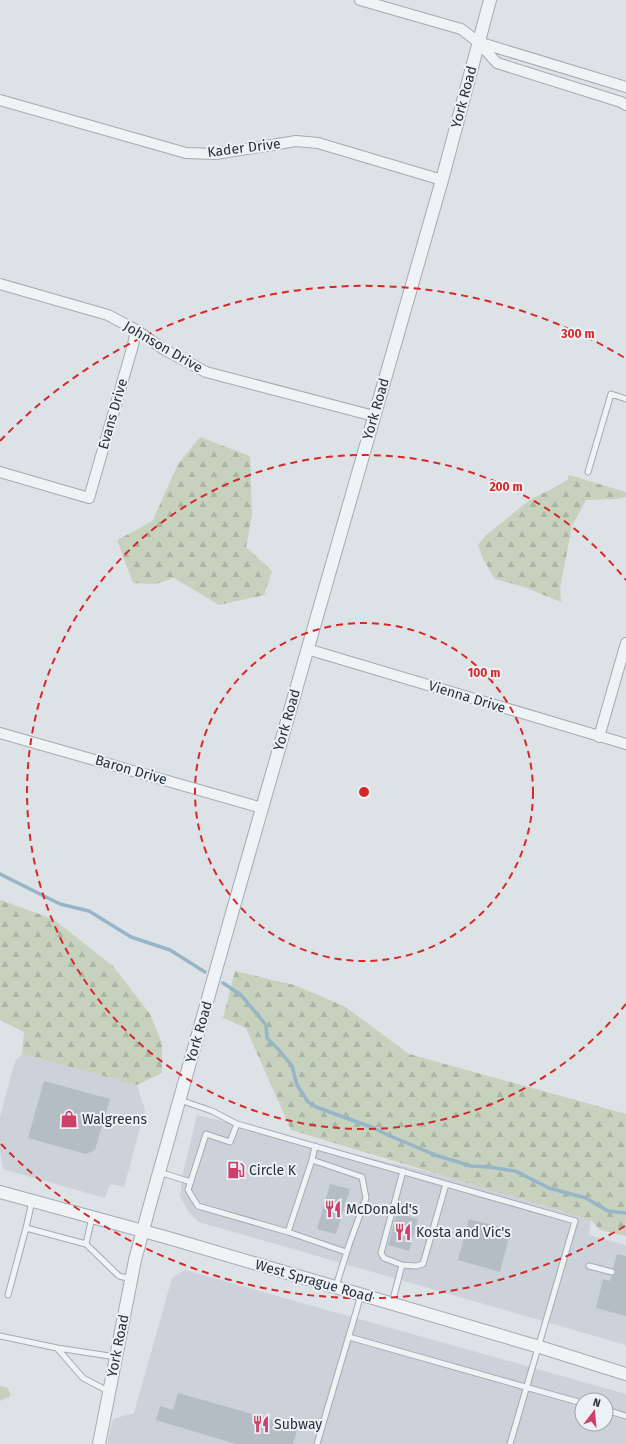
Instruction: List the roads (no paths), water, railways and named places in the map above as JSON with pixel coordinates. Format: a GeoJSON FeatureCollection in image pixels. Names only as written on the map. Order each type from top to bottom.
{"type":"FeatureCollection","features":[{"type":"Feature","properties":{"kind":"street"},"geometry":{"type":"LineString","coordinates":[[360,0],[461,29],[478,42],[497,63],[621,102],[626,105]]}},
{"type":"Feature","properties":{"kind":"street","name":"York Road"},"geometry":{"type":"LineString","coordinates":[[99,1444],[136,1260],[159,1172],[442,180],[490,0]]}},
{"type":"Feature","properties":{"kind":"street"},"geometry":{"type":"LineString","coordinates":[[478,42],[626,87]]}},
{"type":"Feature","properties":{"kind":"street","name":"Kader Drive"},"geometry":{"type":"LineString","coordinates":[[0,100],[186,153],[216,154],[296,141],[318,143],[442,180]]}},
{"type":"Feature","properties":{"kind":"street","name":"Johnson Drive"},"geometry":{"type":"LineString","coordinates":[[0,284],[108,315],[136,330],[165,350],[206,372],[374,416]]}},
{"type":"Feature","properties":{"kind":"street","name":"Evans Drive"},"geometry":{"type":"LineString","coordinates":[[0,472],[89,498],[136,330]]}},
{"type":"Feature","properties":{"kind":"street"},"geometry":{"type":"LineString","coordinates":[[599,737],[626,643]]}},
{"type":"Feature","properties":{"kind":"street","name":"Vienna Drive"},"geometry":{"type":"LineString","coordinates":[[307,649],[626,744]]}},
{"type":"Feature","properties":{"kind":"street","name":"Baron Drive"},"geometry":{"type":"LineString","coordinates":[[0,733],[262,808]]}},
{"type":"Feature","properties":{"kind":"street","name":"West Sprague Road"},"geometry":{"type":"LineString","coordinates":[[0,1192],[144,1231],[538,1346],[626,1374]]}},
{"type":"Feature","properties":{"kind":"lane"},"geometry":{"type":"LineString","coordinates":[[588,472],[611,394],[626,399]]}},
{"type":"Feature","properties":{"kind":"lane"},"geometry":{"type":"LineString","coordinates":[[180,1100],[212,1111],[237,1124],[575,1221],[510,1444]]}},
{"type":"Feature","properties":{"kind":"lane"},"geometry":{"type":"LineString","coordinates":[[237,1124],[230,1142],[206,1134],[188,1190],[198,1206],[288,1232],[346,1252]]}},
{"type":"Feature","properties":{"kind":"lane"},"geometry":{"type":"LineString","coordinates":[[288,1232],[312,1160],[315,1146]]}},
{"type":"Feature","properties":{"kind":"lane"},"geometry":{"type":"LineString","coordinates":[[312,1160],[362,1177],[366,1198],[346,1252],[336,1287]]}},
{"type":"Feature","properties":{"kind":"lane"},"geometry":{"type":"LineString","coordinates":[[403,1171],[381,1253],[384,1258],[402,1265],[416,1266],[423,1264],[446,1184]]}},
{"type":"Feature","properties":{"kind":"lane"},"geometry":{"type":"LineString","coordinates":[[159,1172],[191,1182]]}},
{"type":"Feature","properties":{"kind":"lane"},"geometry":{"type":"LineString","coordinates":[[8,1295],[32,1201]]}},
{"type":"Feature","properties":{"kind":"lane"},"geometry":{"type":"LineString","coordinates":[[86,1244],[92,1217]]}},
{"type":"Feature","properties":{"kind":"lane"},"geometry":{"type":"LineString","coordinates":[[26,1228],[86,1244],[119,1276],[132,1280]]}},
{"type":"Feature","properties":{"kind":"lane"},"geometry":{"type":"LineString","coordinates":[[392,1304],[402,1265]]}},
{"type":"Feature","properties":{"kind":"lane"},"geometry":{"type":"LineString","coordinates":[[589,1266],[612,1272]]}},
{"type":"Feature","properties":{"kind":"lane"},"geometry":{"type":"LineString","coordinates":[[317,1444],[362,1295]]}},
{"type":"Feature","properties":{"kind":"lane"},"geometry":{"type":"LineString","coordinates":[[0,1336],[57,1348],[116,1357]]}},
{"type":"Feature","properties":{"kind":"lane"},"geometry":{"type":"LineString","coordinates":[[349,1337],[574,1401]]}},
{"type":"Feature","properties":{"kind":"lane"},"geometry":{"type":"LineString","coordinates":[[57,1348],[83,1378],[109,1392]]}},
{"type":"Feature","properties":{"kind":"lane"},"geometry":{"type":"LineString","coordinates":[[614,1412],[626,1416]]}},
{"type":"Feature","properties":{"kind":"waterway"},"geometry":{"type":"LineString","coordinates":[[0,874],[60,904],[89,911],[131,937],[170,950],[205,972]]}},
{"type":"Feature","properties":{"kind":"waterway"},"geometry":{"type":"LineString","coordinates":[[223,983],[241,995],[266,1025],[267,1038],[292,1066],[297,1085],[308,1102],[316,1107],[371,1127],[435,1155],[471,1166],[515,1171],[549,1188],[586,1198],[608,1211],[626,1213]]}},
{"type":"Feature","properties":{"kind":"place","name":"Walgreens"},"geometry":{"type":"Point","coordinates":[69,1119]}},
{"type":"Feature","properties":{"kind":"place","name":"Circle K"},"geometry":{"type":"Point","coordinates":[236,1170]}},
{"type":"Feature","properties":{"kind":"place","name":"McDonald's"},"geometry":{"type":"Point","coordinates":[333,1209]}},
{"type":"Feature","properties":{"kind":"place","name":"Kosta and Vic's"},"geometry":{"type":"Point","coordinates":[403,1232]}},
{"type":"Feature","properties":{"kind":"place","name":"Subway"},"geometry":{"type":"Point","coordinates":[261,1424]}}]}
